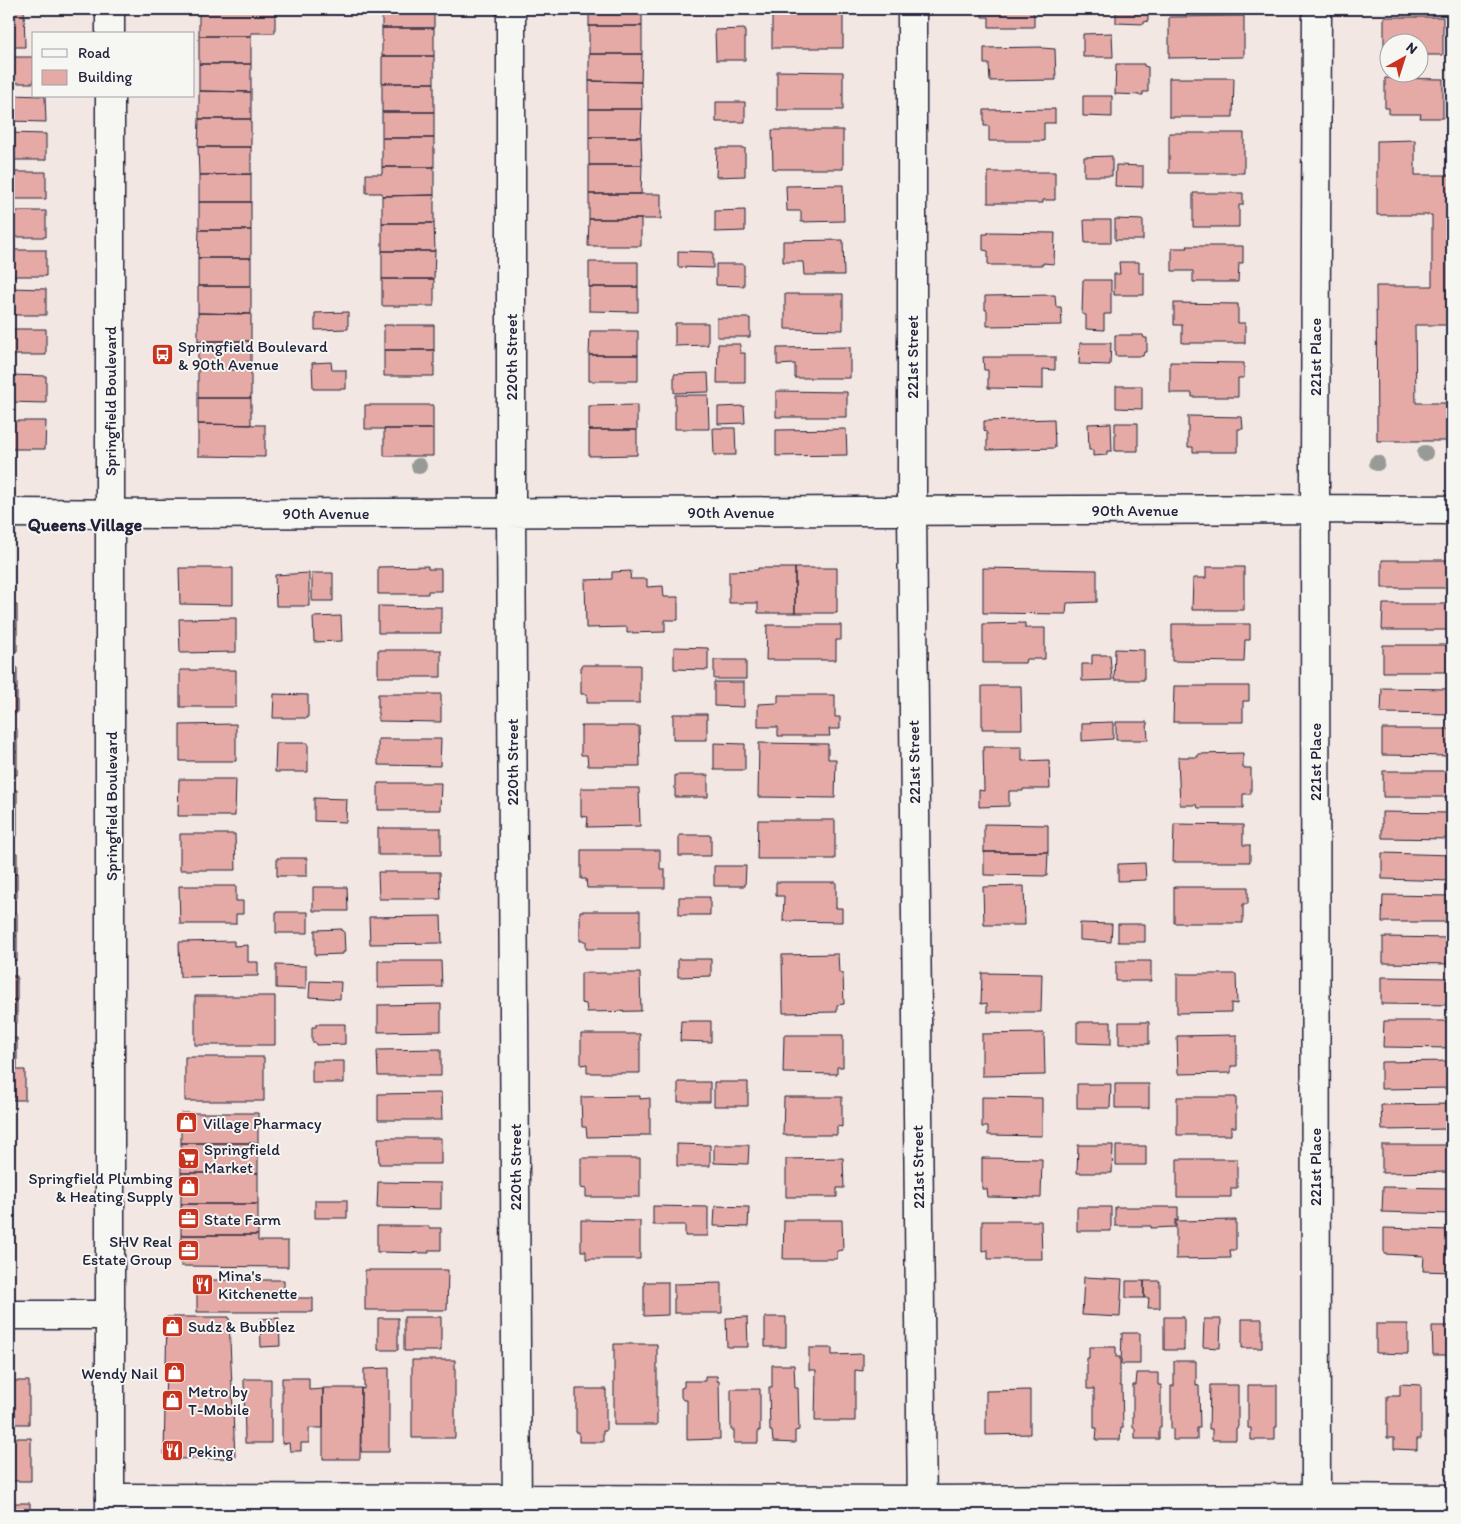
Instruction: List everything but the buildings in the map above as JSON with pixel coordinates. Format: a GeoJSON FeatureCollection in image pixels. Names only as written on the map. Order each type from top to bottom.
{"type":"FeatureCollection","features":[{"type":"Feature","properties":{"kind":"street"},"geometry":{"type":"LineString","coordinates":[[110,9],[110,32]]}},
{"type":"Feature","properties":{"kind":"street","name":"220th Street"},"geometry":{"type":"LineString","coordinates":[[511,9],[511,512],[517,1507]]}},
{"type":"Feature","properties":{"kind":"street","name":"221st Street"},"geometry":{"type":"LineString","coordinates":[[912,9],[912,511],[922,1507]]}},
{"type":"Feature","properties":{"kind":"street","name":"221st Place"},"geometry":{"type":"LineString","coordinates":[[1316,1507],[1315,509],[1317,9]]}},
{"type":"Feature","properties":{"kind":"street","name":"Springfield Boulevard"},"geometry":{"type":"LineString","coordinates":[[110,98],[110,1506]]}},
{"type":"Feature","properties":{"kind":"street","name":"90th Avenue"},"geometry":{"type":"LineString","coordinates":[[9,513],[1452,510]]}},
{"type":"Feature","properties":{"kind":"street"},"geometry":{"type":"LineString","coordinates":[[9,1314],[111,1315]]}},
{"type":"Feature","properties":{"kind":"street"},"geometry":{"type":"LineString","coordinates":[[110,1506],[1316,1507],[1452,1500]]}},
{"type":"Feature","properties":{"kind":"place","name":"Springfield Boulevard & 90th Avenue"},"geometry":{"type":"Point","coordinates":[162,355]}},
{"type":"Feature","properties":{"kind":"place","name":"Village Pharmacy"},"geometry":{"type":"Point","coordinates":[187,1123]}},
{"type":"Feature","properties":{"kind":"place","name":"Springfield Market"},"geometry":{"type":"Point","coordinates":[188,1158]}},
{"type":"Feature","properties":{"kind":"place","name":"Springfield Plumbing & Heating Supply"},"geometry":{"type":"Point","coordinates":[189,1187]}},
{"type":"Feature","properties":{"kind":"place","name":"State Farm"},"geometry":{"type":"Point","coordinates":[188,1219]}},
{"type":"Feature","properties":{"kind":"place","name":"SHV Real Estate Group"},"geometry":{"type":"Point","coordinates":[188,1250]}},
{"type":"Feature","properties":{"kind":"place","name":"Mina's Kitchenette"},"geometry":{"type":"Point","coordinates":[202,1284]}},
{"type":"Feature","properties":{"kind":"place","name":"Sudz & Bubblez"},"geometry":{"type":"Point","coordinates":[172,1326]}},
{"type":"Feature","properties":{"kind":"place","name":"Wendy Nail"},"geometry":{"type":"Point","coordinates":[174,1373]}},
{"type":"Feature","properties":{"kind":"place","name":"Metro by T-Mobile"},"geometry":{"type":"Point","coordinates":[172,1400]}},
{"type":"Feature","properties":{"kind":"place","name":"Peking"},"geometry":{"type":"Point","coordinates":[172,1451]}},
{"type":"Feature","properties":{"kind":"district","name":"Queens Village"},"geometry":{"type":"Point","coordinates":[85,525]}}]}
